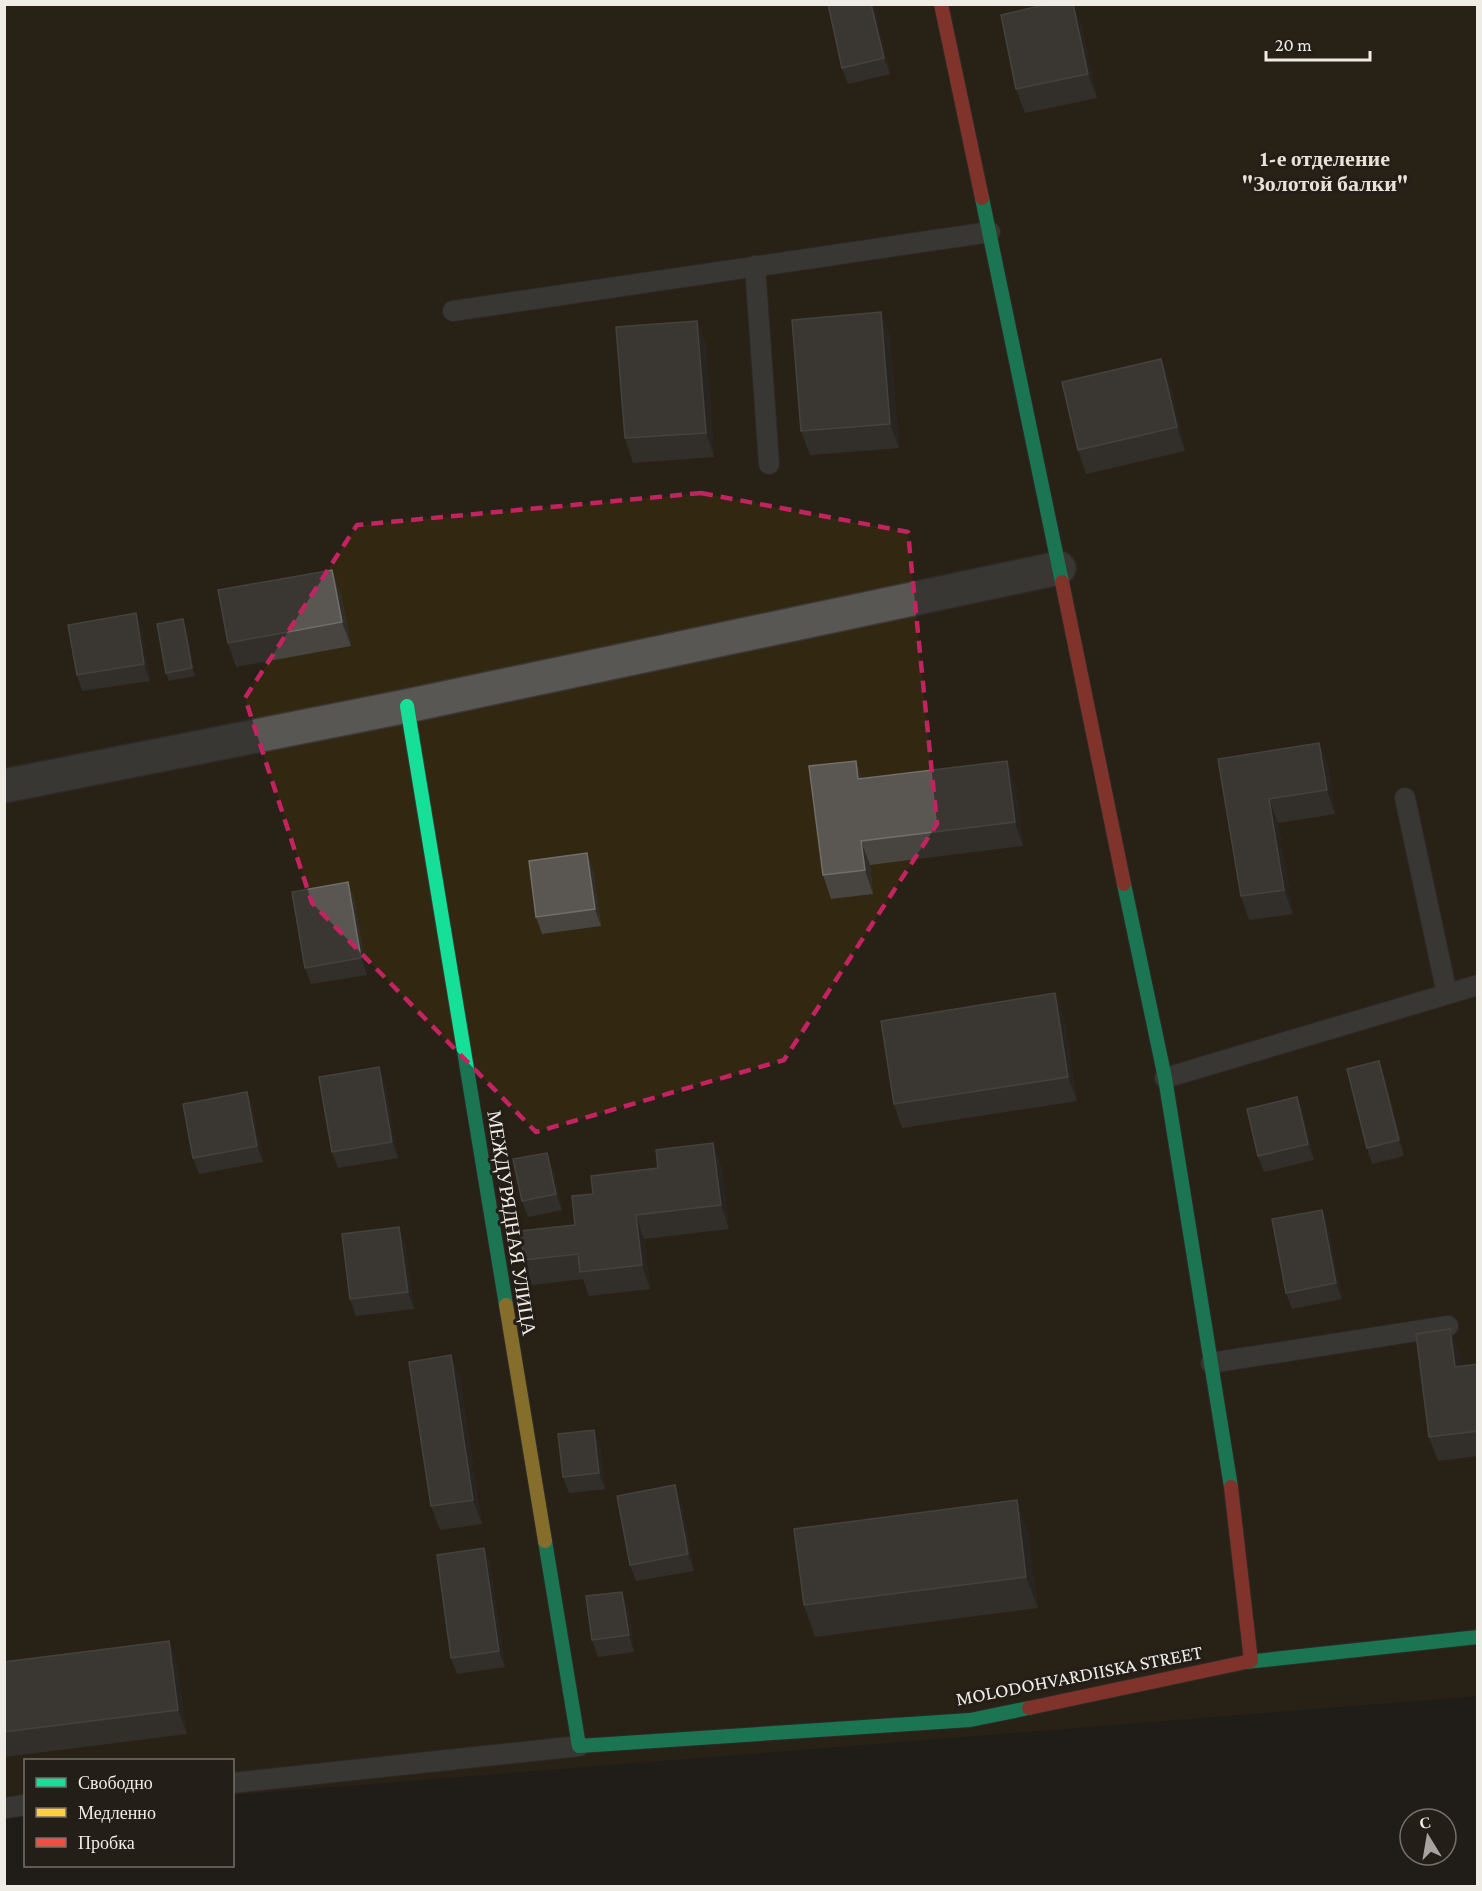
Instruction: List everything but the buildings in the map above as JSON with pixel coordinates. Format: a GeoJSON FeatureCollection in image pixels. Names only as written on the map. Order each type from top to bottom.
{"type":"FeatureCollection","features":[{"type":"Feature","properties":{"kind":"street"},"geometry":{"type":"LineString","coordinates":[[942,4],[1165,1078],[1234,1504],[1251,1661]]}},
{"type":"Feature","properties":{"kind":"street"},"geometry":{"type":"LineString","coordinates":[[4,786],[407,706],[1059,568]]}},
{"type":"Feature","properties":{"kind":"street","name":"МЕЖДУРЯДНАЯ УЛИЦА"},"geometry":{"type":"LineString","coordinates":[[407,706],[579,1746]]}},
{"type":"Feature","properties":{"kind":"street","name":"MOLODOHVARDIISKA STREET"},"geometry":{"type":"LineString","coordinates":[[579,1746],[970,1720],[1251,1661],[1478,1637]]}},
{"type":"Feature","properties":{"kind":"lane"},"geometry":{"type":"LineString","coordinates":[[453,311],[990,231]]}},
{"type":"Feature","properties":{"kind":"lane"},"geometry":{"type":"LineString","coordinates":[[755,266],[769,464]]}},
{"type":"Feature","properties":{"kind":"lane"},"geometry":{"type":"LineString","coordinates":[[1405,798],[1447,994]]}},
{"type":"Feature","properties":{"kind":"lane"},"geometry":{"type":"LineString","coordinates":[[1165,1078],[1478,985]]}},
{"type":"Feature","properties":{"kind":"lane"},"geometry":{"type":"LineString","coordinates":[[1211,1363],[1448,1326]]}},
{"type":"Feature","properties":{"kind":"lane"},"geometry":{"type":"LineString","coordinates":[[234,1783],[579,1746]]}},
{"type":"Feature","properties":{"kind":"lane"},"geometry":{"type":"LineString","coordinates":[[4,1808],[24,1806]]}},
{"type":"Feature","properties":{"kind":"highlighted area"},"geometry":{"type":"Polygon","coordinates":[[[701,493],[908,532],[937,824],[784,1060],[536,1132],[312,903],[245,698],[357,525],[701,493]]]}},
{"type":"Feature","properties":{"kind":"shaded area"},"geometry":{"type":"Polygon","coordinates":[[[5,5],[1477,5],[1477,1696],[234,1795],[234,1759],[24,1759],[24,1812],[5,1814],[5,5]]]}},
{"type":"Feature","properties":{"kind":"traffic: fast"},"geometry":{"type":"LineString","coordinates":[[982,198],[1062,582]]}},
{"type":"Feature","properties":{"kind":"traffic: fast"},"geometry":{"type":"LineString","coordinates":[[407,706],[506,1305]]}},
{"type":"Feature","properties":{"kind":"traffic: fast"},"geometry":{"type":"LineString","coordinates":[[1124,884],[1165,1078],[1231,1487]]}},
{"type":"Feature","properties":{"kind":"traffic: fast"},"geometry":{"type":"LineString","coordinates":[[545,1541],[579,1746],[970,1720],[1029,1708]]}},
{"type":"Feature","properties":{"kind":"traffic: fast"},"geometry":{"type":"LineString","coordinates":[[1246,1662],[1478,1637]]}},
{"type":"Feature","properties":{"kind":"traffic: slow"},"geometry":{"type":"LineString","coordinates":[[506,1305],[545,1541]]}},
{"type":"Feature","properties":{"kind":"traffic: jam"},"geometry":{"type":"LineString","coordinates":[[941,4],[982,198]]}},
{"type":"Feature","properties":{"kind":"traffic: jam"},"geometry":{"type":"LineString","coordinates":[[1062,582],[1124,884]]}},
{"type":"Feature","properties":{"kind":"traffic: jam"},"geometry":{"type":"LineString","coordinates":[[1231,1487],[1251,1661]]}},
{"type":"Feature","properties":{"kind":"traffic: jam"},"geometry":{"type":"LineString","coordinates":[[1029,1708],[1246,1662]]}},
{"type":"Feature","properties":{"kind":"district","name":"1-е отделение \"Золотой балки\""},"geometry":{"type":"Point","coordinates":[1325,170]}}]}
